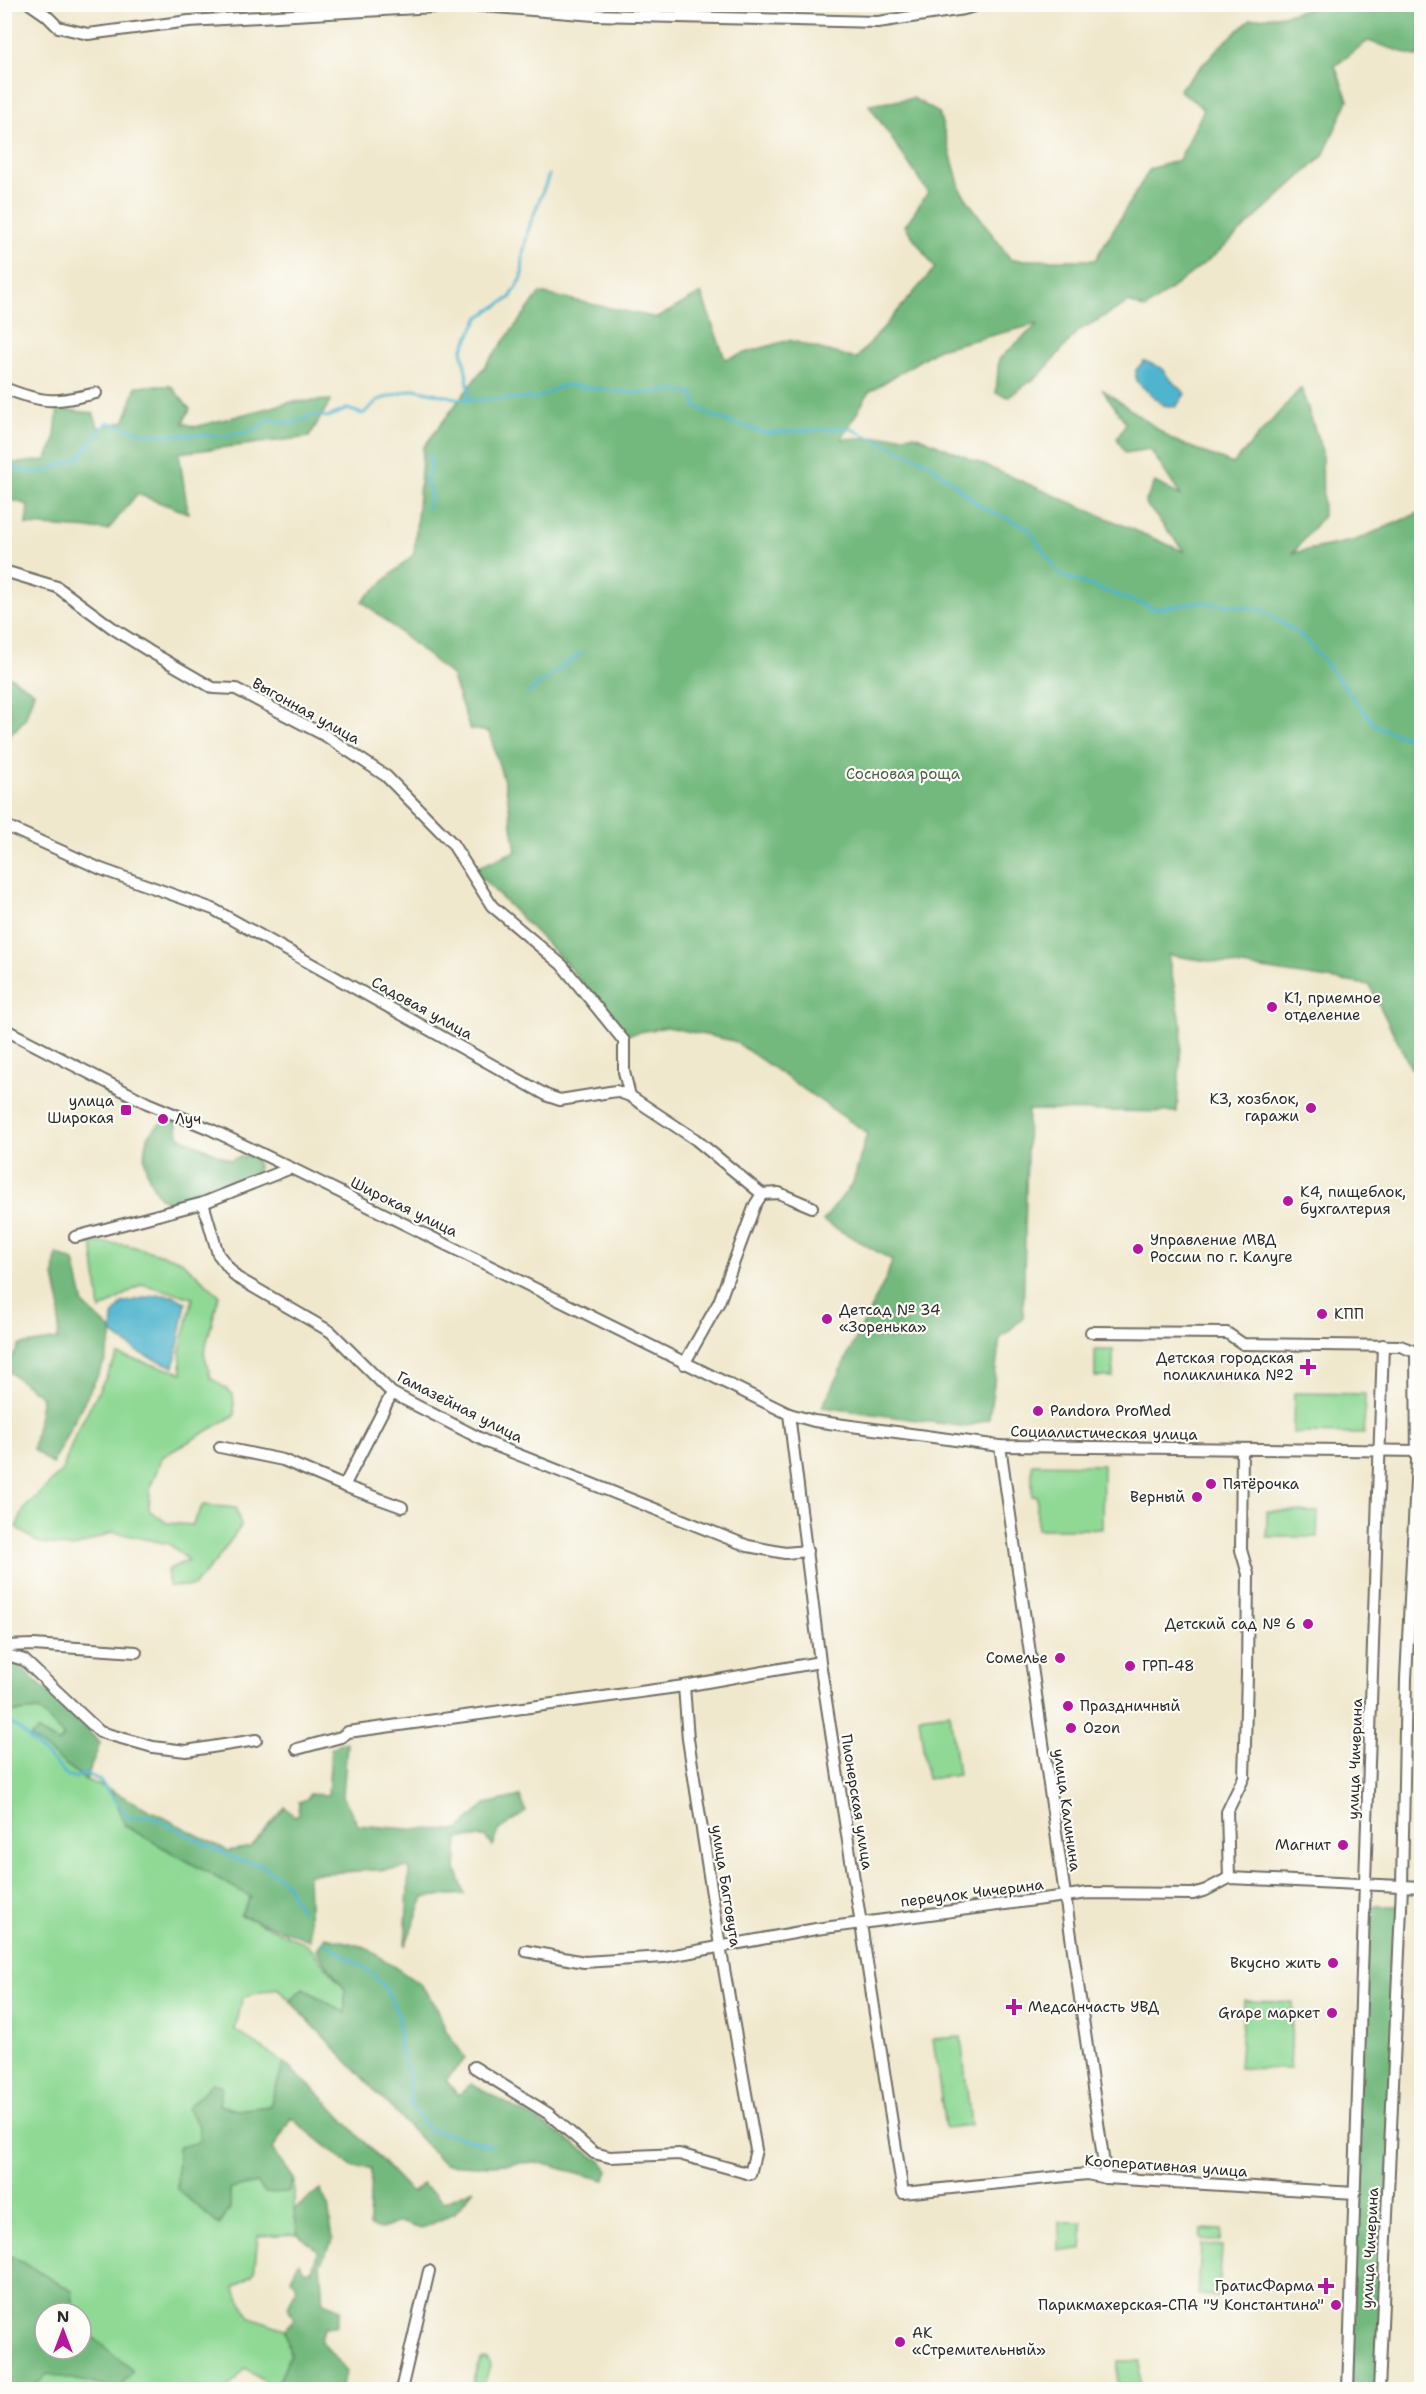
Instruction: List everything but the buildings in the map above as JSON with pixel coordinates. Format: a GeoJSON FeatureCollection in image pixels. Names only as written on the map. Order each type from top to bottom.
{"type":"FeatureCollection","features":[{"type":"Feature","properties":{"kind":"street"},"geometry":{"type":"LineString","coordinates":[[30,4],[58,27],[88,34],[189,21],[469,5],[594,15],[878,22],[964,9],[981,4]]}},
{"type":"Feature","properties":{"kind":"street"},"geometry":{"type":"LineString","coordinates":[[4,388],[31,399],[60,402],[96,393]]}},
{"type":"Feature","properties":{"kind":"street","name":"Выгонная улица"},"geometry":{"type":"LineString","coordinates":[[4,571],[57,587],[114,629],[213,688],[236,689],[326,736],[386,776],[452,843],[492,906],[562,965],[624,1041],[624,1072],[630,1096]]}},
{"type":"Feature","properties":{"kind":"street","name":"Садовая улица"},"geometry":{"type":"LineString","coordinates":[[4,825],[101,869],[213,909],[548,1096],[560,1101],[616,1091],[630,1096],[695,1139],[762,1194]]}},
{"type":"Feature","properties":{"kind":"street","name":"Широкая улица"},"geometry":{"type":"LineString","coordinates":[[4,1029],[147,1102],[291,1168],[789,1414]]}},
{"type":"Feature","properties":{"kind":"street"},"geometry":{"type":"LineString","coordinates":[[75,1237],[203,1203],[291,1168]]}},
{"type":"Feature","properties":{"kind":"street"},"geometry":{"type":"LineString","coordinates":[[684,1364],[719,1302],[755,1205],[762,1194],[778,1193],[812,1207]]}},
{"type":"Feature","properties":{"kind":"street","name":"Гамазейная улица"},"geometry":{"type":"LineString","coordinates":[[203,1203],[218,1254],[236,1277],[331,1332],[393,1393],[489,1443],[748,1546],[785,1553],[807,1551]]}},
{"type":"Feature","properties":{"kind":"street"},"geometry":{"type":"LineString","coordinates":[[1091,1332],[1227,1333],[1243,1344],[1383,1345]]}},
{"type":"Feature","properties":{"kind":"street","name":"улица Чичерина"},"geometry":{"type":"LineString","coordinates":[[1348,2390],[1383,1345],[1400,1346],[1416,1352],[1420,1451],[1406,1679],[1402,1886],[1379,2390]]}},
{"type":"Feature","properties":{"kind":"street"},"geometry":{"type":"LineString","coordinates":[[344,1486],[393,1393]]}},
{"type":"Feature","properties":{"kind":"street","name":"Социалистическая улица"},"geometry":{"type":"LineString","coordinates":[[789,1414],[814,1421],[1000,1446],[1420,1451]]}},
{"type":"Feature","properties":{"kind":"street","name":"Пионерская улица"},"geometry":{"type":"LineString","coordinates":[[789,1414],[820,1662],[903,2193]]}},
{"type":"Feature","properties":{"kind":"street","name":"улица Калинина"},"geometry":{"type":"LineString","coordinates":[[1000,1446],[1106,2178]]}},
{"type":"Feature","properties":{"kind":"street"},"geometry":{"type":"LineString","coordinates":[[220,1447],[283,1460],[402,1507]]}},
{"type":"Feature","properties":{"kind":"street"},"geometry":{"type":"LineString","coordinates":[[1229,1878],[1227,1812],[1244,1777],[1248,1574],[1241,1550],[1242,1449]]}},
{"type":"Feature","properties":{"kind":"street"},"geometry":{"type":"LineString","coordinates":[[4,1646],[136,1652]]}},
{"type":"Feature","properties":{"kind":"street"},"geometry":{"type":"LineString","coordinates":[[4,1654],[24,1660],[100,1732],[153,1747],[186,1751],[256,1740]]}},
{"type":"Feature","properties":{"kind":"street"},"geometry":{"type":"LineString","coordinates":[[297,1749],[341,1737],[348,1732],[684,1686],[820,1662]]}},
{"type":"Feature","properties":{"kind":"street","name":"улица Багговута"},"geometry":{"type":"LineString","coordinates":[[474,2067],[549,2114],[594,2153],[610,2157],[679,2154],[750,2174],[756,2150],[720,1946],[688,1739],[684,1686]]}},
{"type":"Feature","properties":{"kind":"street","name":"переулок Чичерина"},"geometry":{"type":"LineString","coordinates":[[526,1951],[584,1962],[664,1957],[860,1923],[1088,1893],[1193,1894],[1229,1878],[1422,1887]]}},
{"type":"Feature","properties":{"kind":"street","name":"Кооперативная улица"},"geometry":{"type":"LineString","coordinates":[[903,2193],[1087,2174],[1106,2178],[1355,2193]]}},
{"type":"Feature","properties":{"kind":"street"},"geometry":{"type":"LineString","coordinates":[[401,2390],[429,2271]]}},
{"type":"Feature","properties":{"kind":"green space","name":"Сосновая роща"},"geometry":{"type":"Polygon","coordinates":[[[1323,5],[1421,5],[1421,58],[1368,41],[1335,66],[1348,100],[1323,156],[1215,255],[1145,309],[1129,302],[1078,331],[1040,375],[1008,397],[996,393],[999,359],[1038,324],[938,349],[869,392],[842,439],[915,435],[1185,552],[1145,503],[1155,482],[1181,496],[1150,449],[1125,453],[1117,438],[1126,423],[1102,389],[1173,440],[1233,464],[1301,388],[1322,451],[1323,516],[1293,553],[1356,540],[1421,512],[1421,1069],[1411,1068],[1369,985],[1168,955],[1182,1027],[1177,1112],[1028,1110],[1023,1318],[1000,1339],[989,1419],[967,1427],[822,1407],[887,1276],[892,1260],[823,1221],[853,1183],[867,1133],[734,1041],[667,1027],[624,1035],[564,961],[473,869],[516,851],[506,788],[489,732],[470,729],[451,675],[362,601],[414,554],[423,448],[540,293],[657,318],[701,293],[725,359],[789,340],[856,359],[935,268],[905,226],[928,192],[869,105],[913,98],[939,113],[961,191],[1011,260],[1095,260],[1150,169],[1179,160],[1204,109],[1179,90],[1219,47],[1251,19],[1283,15],[1323,5]]]}},
{"type":"Feature","properties":{"kind":"green space"},"geometry":{"type":"Polygon","coordinates":[[[136,386],[171,386],[190,409],[183,423],[195,427],[291,402],[331,400],[309,437],[179,453],[188,513],[137,494],[108,530],[26,525],[28,505],[5,498],[5,462],[46,460],[54,443],[58,409],[93,413],[99,428],[125,421],[136,386]]]}},
{"type":"Feature","properties":{"kind":"green space"},"geometry":{"type":"Polygon","coordinates":[[[4,677],[11,677],[34,692],[25,719],[5,741],[4,677]]]}},
{"type":"Feature","properties":{"kind":"green space"},"geometry":{"type":"Polygon","coordinates":[[[169,1120],[177,1122],[178,1136],[230,1160],[246,1155],[255,1158],[258,1166],[257,1175],[165,1202],[151,1182],[144,1157],[145,1145],[150,1135],[157,1126],[169,1120]]]}},
{"type":"Feature","properties":{"kind":"green space"},"geometry":{"type":"Polygon","coordinates":[[[92,1242],[128,1245],[180,1260],[219,1295],[204,1353],[211,1378],[233,1394],[235,1415],[162,1457],[150,1488],[149,1510],[167,1523],[192,1525],[203,1505],[236,1508],[241,1526],[216,1561],[193,1586],[169,1586],[167,1570],[188,1560],[169,1544],[113,1532],[73,1548],[37,1542],[16,1527],[25,1508],[62,1471],[76,1433],[118,1355],[182,1373],[180,1351],[193,1298],[142,1284],[100,1310],[92,1242]]]}},
{"type":"Feature","properties":{"kind":"green space"},"geometry":{"type":"Polygon","coordinates":[[[56,1254],[74,1261],[84,1305],[113,1332],[105,1361],[52,1464],[33,1449],[42,1397],[5,1369],[20,1345],[58,1339],[60,1305],[54,1276],[56,1254]]]}},
{"type":"Feature","properties":{"kind":"green space"},"geometry":{"type":"Polygon","coordinates":[[[1095,1350],[1113,1350],[1113,1377],[1095,1377],[1095,1350]]]}},
{"type":"Feature","properties":{"kind":"green space"},"geometry":{"type":"Polygon","coordinates":[[[1294,1393],[1365,1394],[1364,1434],[1293,1433],[1294,1393]]]}},
{"type":"Feature","properties":{"kind":"green space"},"geometry":{"type":"Polygon","coordinates":[[[1032,1464],[1103,1465],[1102,1529],[1037,1529],[1037,1496],[1032,1496],[1032,1464]]]}},
{"type":"Feature","properties":{"kind":"green space"},"geometry":{"type":"Polygon","coordinates":[[[1267,1511],[1318,1512],[1317,1537],[1267,1537],[1267,1511]]]}},
{"type":"Feature","properties":{"kind":"green space"},"geometry":{"type":"Polygon","coordinates":[[[5,1662],[19,1666],[100,1743],[86,1780],[30,1737],[38,1731],[59,1743],[64,1736],[39,1710],[5,1713],[5,1662]]]}},
{"type":"Feature","properties":{"kind":"green space"},"geometry":{"type":"Polygon","coordinates":[[[39,1710],[64,1735],[59,1743],[38,1731],[31,1737],[86,1780],[111,1790],[125,1826],[252,1897],[241,1915],[307,1944],[345,1989],[345,2014],[303,1988],[290,2001],[277,1988],[243,1997],[235,2030],[284,2063],[270,2106],[237,2110],[219,2105],[199,2126],[199,2142],[230,2208],[230,2189],[256,2183],[288,2192],[294,2179],[294,2210],[298,2234],[258,2236],[254,2273],[234,2288],[250,2317],[285,2329],[290,2354],[276,2389],[246,2368],[227,2389],[5,2389],[4,1713],[39,1710]]]}},
{"type":"Feature","properties":{"kind":"green space"},"geometry":{"type":"Polygon","coordinates":[[[950,1713],[958,1775],[927,1779],[919,1717],[950,1713]]]}},
{"type":"Feature","properties":{"kind":"green space"},"geometry":{"type":"Polygon","coordinates":[[[341,1743],[347,1743],[343,1796],[358,1825],[459,1830],[486,1804],[520,1796],[526,1812],[499,1830],[493,1846],[484,1837],[458,1838],[456,1869],[465,1894],[424,1897],[405,1946],[409,1868],[308,1874],[310,1940],[240,1915],[251,1897],[125,1826],[111,1790],[228,1851],[251,1847],[285,1807],[294,1816],[298,1814],[299,1802],[307,1799],[309,1794],[328,1795],[331,1749],[341,1743]]]}},
{"type":"Feature","properties":{"kind":"green space"},"geometry":{"type":"Polygon","coordinates":[[[1366,1906],[1400,1906],[1379,2389],[1347,2390],[1366,1906]]]}},
{"type":"Feature","properties":{"kind":"green space"},"geometry":{"type":"Polygon","coordinates":[[[326,1937],[365,1947],[421,1985],[437,2007],[445,2029],[465,2058],[446,2080],[458,2095],[471,2084],[537,2120],[601,2161],[608,2170],[605,2180],[536,2162],[477,2166],[444,2164],[290,2001],[303,1988],[345,2013],[345,1989],[316,1950],[326,1937]]]}},
{"type":"Feature","properties":{"kind":"green space"},"geometry":{"type":"Polygon","coordinates":[[[1244,2001],[1293,2002],[1290,2069],[1239,2068],[1244,2001]]]}},
{"type":"Feature","properties":{"kind":"green space"},"geometry":{"type":"Polygon","coordinates":[[[961,2037],[971,2125],[945,2128],[933,2039],[961,2037]]]}},
{"type":"Feature","properties":{"kind":"green space"},"geometry":{"type":"Polygon","coordinates":[[[284,2063],[320,2095],[412,2193],[422,2184],[444,2202],[474,2189],[455,2213],[421,2229],[400,2222],[381,2229],[369,2226],[371,2168],[352,2167],[291,2118],[273,2149],[294,2179],[288,2192],[265,2193],[256,2183],[230,2189],[230,2208],[219,2225],[177,2189],[178,2147],[199,2142],[199,2126],[187,2108],[212,2083],[222,2086],[219,2105],[237,2110],[270,2106],[284,2063]]]}},
{"type":"Feature","properties":{"kind":"green space"},"geometry":{"type":"Polygon","coordinates":[[[320,2189],[328,2205],[333,2240],[320,2264],[323,2302],[341,2309],[336,2327],[325,2327],[320,2340],[347,2371],[340,2389],[276,2389],[290,2354],[285,2329],[294,2319],[288,2307],[297,2287],[291,2278],[299,2262],[304,2271],[312,2270],[318,2251],[298,2234],[294,2210],[320,2189]]]}},
{"type":"Feature","properties":{"kind":"green space"},"geometry":{"type":"Polygon","coordinates":[[[1059,2222],[1082,2222],[1082,2250],[1059,2250],[1059,2222]]]}},
{"type":"Feature","properties":{"kind":"green space"},"geometry":{"type":"Polygon","coordinates":[[[1201,2229],[1221,2230],[1220,2241],[1200,2239],[1201,2229]]]}},
{"type":"Feature","properties":{"kind":"green space"},"geometry":{"type":"Polygon","coordinates":[[[1201,2244],[1222,2246],[1219,2296],[1198,2295],[1201,2244]]]}},
{"type":"Feature","properties":{"kind":"green space"},"geometry":{"type":"Polygon","coordinates":[[[11,2256],[72,2291],[73,2301],[33,2301],[33,2361],[93,2361],[93,2337],[133,2371],[119,2389],[48,2374],[31,2389],[5,2389],[4,2284],[11,2256]]]}},
{"type":"Feature","properties":{"kind":"green space"},"geometry":{"type":"Polygon","coordinates":[[[483,2359],[488,2360],[490,2365],[483,2389],[475,2389],[475,2374],[483,2359]]]}},
{"type":"Feature","properties":{"kind":"green space"},"geometry":{"type":"Polygon","coordinates":[[[1118,2361],[1140,2361],[1139,2389],[1117,2389],[1118,2361]]]}},
{"type":"Feature","properties":{"kind":"water"},"geometry":{"type":"Polygon","coordinates":[[[1144,361],[1162,368],[1185,394],[1176,407],[1163,405],[1136,381],[1136,370],[1144,361]]]}},
{"type":"Feature","properties":{"kind":"water"},"geometry":{"type":"Polygon","coordinates":[[[158,1295],[174,1296],[186,1303],[174,1367],[139,1353],[112,1333],[113,1316],[122,1303],[158,1295]]]}},
{"type":"Feature","properties":{"kind":"waterway"},"geometry":{"type":"LineString","coordinates":[[468,400],[469,389],[462,350],[479,317],[510,298],[522,278],[523,254],[529,227],[549,175]]}},
{"type":"Feature","properties":{"kind":"waterway"},"geometry":{"type":"LineString","coordinates":[[4,467],[40,473],[79,458],[107,422],[147,434],[225,436],[253,431],[272,419],[291,424],[312,415],[328,417],[347,409],[363,414],[378,400],[415,389],[465,400],[537,398],[563,385],[636,393],[675,391],[693,394],[697,407],[715,417],[764,433],[849,428],[929,463],[981,507],[1028,528],[1060,575],[1156,609],[1201,602],[1260,609],[1305,638],[1377,727],[1422,743]]}},
{"type":"Feature","properties":{"kind":"waterway"},"geometry":{"type":"LineString","coordinates":[[427,509],[432,495],[425,479],[432,470],[430,456]]}},
{"type":"Feature","properties":{"kind":"waterway"},"geometry":{"type":"LineString","coordinates":[[528,693],[582,652]]}},
{"type":"Feature","properties":{"kind":"waterway"},"geometry":{"type":"LineString","coordinates":[[4,1720],[18,1728],[69,1777],[75,1778],[85,1773],[99,1780],[129,1818],[150,1816],[235,1859],[264,1866],[285,1882],[301,1911]]}},
{"type":"Feature","properties":{"kind":"waterway"},"geometry":{"type":"LineString","coordinates":[[324,1942],[369,1971],[384,1986],[399,2016],[400,2052],[410,2078],[409,2103],[428,2129],[492,2146]]}},
{"type":"Feature","properties":{"kind":"place","name":"К1, приемное отделение"},"geometry":{"type":"Point","coordinates":[1272,1007]}},
{"type":"Feature","properties":{"kind":"place","name":"К3, хозблок, гаражи"},"geometry":{"type":"Point","coordinates":[1311,1108]}},
{"type":"Feature","properties":{"kind":"place","name":"улица Широкая"},"geometry":{"type":"Point","coordinates":[126,1110]}},
{"type":"Feature","properties":{"kind":"place","name":"Луч"},"geometry":{"type":"Point","coordinates":[163,1119]}},
{"type":"Feature","properties":{"kind":"place","name":"К4, пищеблок, бухгалтерия"},"geometry":{"type":"Point","coordinates":[1288,1201]}},
{"type":"Feature","properties":{"kind":"place","name":"Управление МВД России по г. Калуге"},"geometry":{"type":"Point","coordinates":[1138,1249]}},
{"type":"Feature","properties":{"kind":"place","name":"КПП"},"geometry":{"type":"Point","coordinates":[1322,1314]}},
{"type":"Feature","properties":{"kind":"place","name":"Детсад № 34 «Зоренька»"},"geometry":{"type":"Point","coordinates":[827,1319]}},
{"type":"Feature","properties":{"kind":"place","name":"Детская городская поликлиника №2"},"geometry":{"type":"Point","coordinates":[1308,1367]}},
{"type":"Feature","properties":{"kind":"place","name":"Pandora ProMed"},"geometry":{"type":"Point","coordinates":[1038,1411]}},
{"type":"Feature","properties":{"kind":"place","name":"Пятёрочка"},"geometry":{"type":"Point","coordinates":[1211,1484]}},
{"type":"Feature","properties":{"kind":"place","name":"Верный"},"geometry":{"type":"Point","coordinates":[1197,1497]}},
{"type":"Feature","properties":{"kind":"place","name":"Детский сад № 6"},"geometry":{"type":"Point","coordinates":[1308,1624]}},
{"type":"Feature","properties":{"kind":"place","name":"Сомелье"},"geometry":{"type":"Point","coordinates":[1060,1658]}},
{"type":"Feature","properties":{"kind":"place","name":"ГРП-48"},"geometry":{"type":"Point","coordinates":[1130,1666]}},
{"type":"Feature","properties":{"kind":"place","name":"Праздничный"},"geometry":{"type":"Point","coordinates":[1068,1706]}},
{"type":"Feature","properties":{"kind":"place","name":"Ozon"},"geometry":{"type":"Point","coordinates":[1071,1728]}},
{"type":"Feature","properties":{"kind":"place","name":"Магнит"},"geometry":{"type":"Point","coordinates":[1343,1845]}},
{"type":"Feature","properties":{"kind":"place","name":"Вкусно жить"},"geometry":{"type":"Point","coordinates":[1333,1963]}},
{"type":"Feature","properties":{"kind":"place","name":"Медсанчасть УВД"},"geometry":{"type":"Point","coordinates":[1014,2007]}},
{"type":"Feature","properties":{"kind":"place","name":"Grape маркет"},"geometry":{"type":"Point","coordinates":[1332,2013]}},
{"type":"Feature","properties":{"kind":"place","name":"ГратисФарма"},"geometry":{"type":"Point","coordinates":[1326,2286]}},
{"type":"Feature","properties":{"kind":"place","name":"Парикмахерская-СПА \"У Константина\""},"geometry":{"type":"Point","coordinates":[1336,2305]}},
{"type":"Feature","properties":{"kind":"place","name":"АК «Стремительный»"},"geometry":{"type":"Point","coordinates":[900,2342]}}]}
